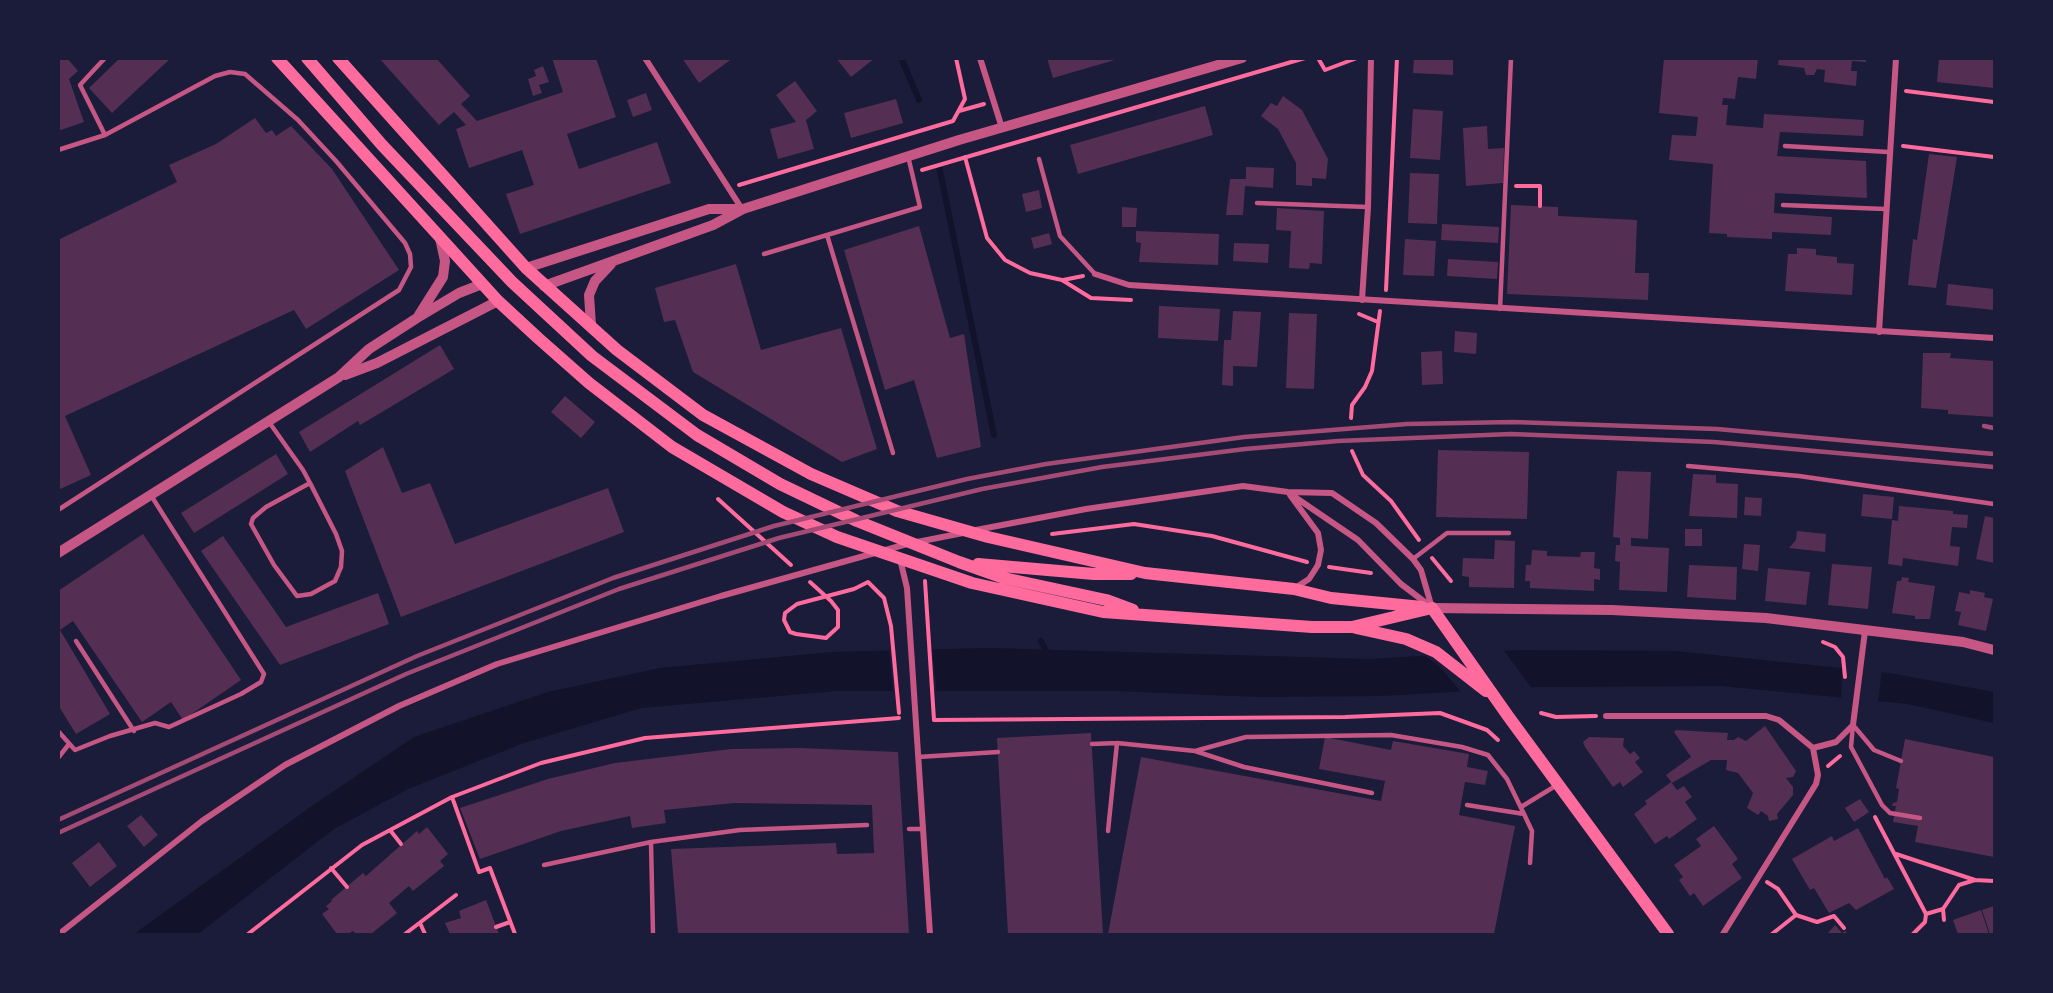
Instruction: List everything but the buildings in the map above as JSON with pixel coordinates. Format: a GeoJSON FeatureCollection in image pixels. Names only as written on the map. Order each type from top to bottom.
{"type":"FeatureCollection","features":[{"type":"Feature","properties":{"kind":"main road"},"geometry":{"type":"LineString","coordinates":[[276,58],[498,301],[589,383],[672,447],[783,512],[848,541],[972,583],[1145,614],[1302,627],[1352,627],[1406,639],[1436,652],[1497,700]]}},
{"type":"Feature","properties":{"kind":"main road"},"geometry":{"type":"LineString","coordinates":[[307,58],[382,145],[504,273],[592,356],[697,435],[780,484],[857,521],[1004,578],[1104,606]]}},
{"type":"Feature","properties":{"kind":"main road"},"geometry":{"type":"LineString","coordinates":[[338,58],[544,286],[617,350],[703,415],[752,444],[811,474],[897,511],[1112,570]]}},
{"type":"Feature","properties":{"kind":"main road"},"geometry":{"type":"LineString","coordinates":[[959,562],[1145,573],[1294,589],[1332,598],[1432,608],[1668,934]]}},
{"type":"Feature","properties":{"kind":"main road"},"geometry":{"type":"LineString","coordinates":[[1352,627],[1432,608]]}},
{"type":"Feature","properties":{"kind":"street"},"geometry":{"type":"LineString","coordinates":[[645,58],[743,209]]}},
{"type":"Feature","properties":{"kind":"street"},"geometry":{"type":"LineString","coordinates":[[980,58],[1002,129]]}},
{"type":"Feature","properties":{"kind":"street"},"geometry":{"type":"LineString","coordinates":[[544,286],[713,225],[743,209],[908,156],[1242,58]]}},
{"type":"Feature","properties":{"kind":"street"},"geometry":{"type":"LineString","coordinates":[[1362,300],[1368,207],[1371,58]]}},
{"type":"Feature","properties":{"kind":"street"},"geometry":{"type":"LineString","coordinates":[[1879,332],[1888,144],[1896,58]]}},
{"type":"Feature","properties":{"kind":"street"},"geometry":{"type":"LineString","coordinates":[[526,267],[709,209],[743,209]]}},
{"type":"Feature","properties":{"kind":"street"},"geometry":{"type":"LineString","coordinates":[[417,318],[443,277],[445,261],[440,238]]}},
{"type":"Feature","properties":{"kind":"street"},"geometry":{"type":"LineString","coordinates":[[591,325],[589,295],[595,281],[616,260]]}},
{"type":"Feature","properties":{"kind":"street"},"geometry":{"type":"LineString","coordinates":[[1095,274],[1129,285],[1995,338]]}},
{"type":"Feature","properties":{"kind":"street"},"geometry":{"type":"LineString","coordinates":[[58,554],[152,497],[339,377],[369,349],[417,318],[459,293],[482,284]]}},
{"type":"Feature","properties":{"kind":"street"},"geometry":{"type":"LineString","coordinates":[[339,377],[377,363],[498,301]]}},
{"type":"Feature","properties":{"kind":"street"},"geometry":{"type":"LineString","coordinates":[[59,934],[202,821],[285,765],[399,706],[497,664],[897,545],[1086,509],[1243,486],[1288,492],[1332,493],[1376,523],[1413,559],[1421,570],[1432,608]]}},
{"type":"Feature","properties":{"kind":"street"},"geometry":{"type":"LineString","coordinates":[[1288,492],[1318,533],[1321,550],[1318,565],[1309,579],[1294,589]]}},
{"type":"Feature","properties":{"kind":"street"},"geometry":{"type":"LineString","coordinates":[[1288,492],[1358,540],[1401,584],[1432,608],[1766,618],[1964,642],[1995,650]]}},
{"type":"Feature","properties":{"kind":"street"},"geometry":{"type":"LineString","coordinates":[[897,545],[907,588],[930,934]]}},
{"type":"Feature","properties":{"kind":"street"},"geometry":{"type":"LineString","coordinates":[[1813,748],[1836,742],[1853,725],[1865,631]]}},
{"type":"Feature","properties":{"kind":"street"},"geometry":{"type":"LineString","coordinates":[[1606,716],[1766,716],[1779,720],[1804,738],[1813,748],[1818,775],[1816,784],[1723,934]]}},
{"type":"Feature","properties":{"kind":"lane"},"geometry":{"type":"LineString","coordinates":[[105,58],[80,86],[105,135]]}},
{"type":"Feature","properties":{"kind":"lane"},"geometry":{"type":"LineString","coordinates":[[1500,309],[1511,58]]}},
{"type":"Feature","properties":{"kind":"lane"},"geometry":{"type":"LineString","coordinates":[[58,150],[105,135],[215,76],[230,72],[245,74],[298,120],[336,161],[405,243],[410,254],[411,267],[399,290],[58,510]]}},
{"type":"Feature","properties":{"kind":"lane"},"geometry":{"type":"LineString","coordinates":[[1785,146],[1888,152]]}},
{"type":"Feature","properties":{"kind":"lane"},"geometry":{"type":"LineString","coordinates":[[764,254],[920,207],[908,156]]}},
{"type":"Feature","properties":{"kind":"lane"},"geometry":{"type":"LineString","coordinates":[[1039,159],[1060,236],[1095,274]]}},
{"type":"Feature","properties":{"kind":"lane"},"geometry":{"type":"LineString","coordinates":[[1257,203],[1368,207]]}},
{"type":"Feature","properties":{"kind":"lane"},"geometry":{"type":"LineString","coordinates":[[1783,205],[1885,209]]}},
{"type":"Feature","properties":{"kind":"lane"},"geometry":{"type":"LineString","coordinates":[[827,235],[893,453]]}},
{"type":"Feature","properties":{"kind":"lane"},"geometry":{"type":"LineString","coordinates":[[269,422],[310,483],[336,534],[343,559],[342,567],[329,586],[311,594],[297,596],[274,565],[251,524],[253,518],[266,507],[310,483]]}},
{"type":"Feature","properties":{"kind":"lane"},"geometry":{"type":"LineString","coordinates":[[1688,466],[1799,476],[1995,504]]}},
{"type":"Feature","properties":{"kind":"lane"},"geometry":{"type":"LineString","coordinates":[[58,731],[75,750],[110,736],[134,731],[155,723],[169,727],[241,694],[261,682],[264,674],[152,497]]}},
{"type":"Feature","properties":{"kind":"lane"},"geometry":{"type":"LineString","coordinates":[[1413,559],[1447,533],[1509,533]]}},
{"type":"Feature","properties":{"kind":"lane"},"geometry":{"type":"LineString","coordinates":[[76,641],[134,731]]}},
{"type":"Feature","properties":{"kind":"lane"},"geometry":{"type":"LineString","coordinates":[[1853,725],[1874,750],[1901,761]]}},
{"type":"Feature","properties":{"kind":"lane"},"geometry":{"type":"LineString","coordinates":[[1853,725],[1851,747],[1882,806],[1890,813],[1920,818]]}},
{"type":"Feature","properties":{"kind":"lane"},"geometry":{"type":"LineString","coordinates":[[1195,751],[1246,737],[1380,735],[1462,747],[1488,755],[1507,779],[1532,831],[1530,863]]}},
{"type":"Feature","properties":{"kind":"lane"},"geometry":{"type":"LineString","coordinates":[[1108,831],[1117,743]]}},
{"type":"Feature","properties":{"kind":"lane"},"geometry":{"type":"LineString","coordinates":[[1092,744],[1117,743],[1195,751],[1244,767],[1372,793]]}},
{"type":"Feature","properties":{"kind":"lane"},"geometry":{"type":"LineString","coordinates":[[58,758],[69,744]]}},
{"type":"Feature","properties":{"kind":"lane"},"geometry":{"type":"LineString","coordinates":[[918,757],[998,752]]}},
{"type":"Feature","properties":{"kind":"lane"},"geometry":{"type":"LineString","coordinates":[[1521,807],[1559,784]]}},
{"type":"Feature","properties":{"kind":"lane"},"geometry":{"type":"LineString","coordinates":[[1467,805],[1524,814]]}},
{"type":"Feature","properties":{"kind":"lane"},"geometry":{"type":"LineString","coordinates":[[544,865],[651,842],[740,830],[867,825]]}},
{"type":"Feature","properties":{"kind":"lane"},"geometry":{"type":"LineString","coordinates":[[909,829],[923,829]]}},
{"type":"Feature","properties":{"kind":"lane"},"geometry":{"type":"LineString","coordinates":[[651,842],[653,934]]}},
{"type":"Feature","properties":{"kind":"path"},"geometry":{"type":"LineString","coordinates":[[742,184],[953,122],[965,99],[956,58]]}},
{"type":"Feature","properties":{"kind":"path"},"geometry":{"type":"LineString","coordinates":[[925,170],[1305,58]]}},
{"type":"Feature","properties":{"kind":"path"},"geometry":{"type":"LineString","coordinates":[[1318,58],[1325,70],[1357,58]]}},
{"type":"Feature","properties":{"kind":"path"},"geometry":{"type":"LineString","coordinates":[[1386,290],[1396,58]]}},
{"type":"Feature","properties":{"kind":"path"},"geometry":{"type":"LineString","coordinates":[[1894,89],[1995,102]]}},
{"type":"Feature","properties":{"kind":"path"},"geometry":{"type":"LineString","coordinates":[[959,112],[970,108]]}},
{"type":"Feature","properties":{"kind":"path"},"geometry":{"type":"LineString","coordinates":[[1888,144],[1995,157]]}},
{"type":"Feature","properties":{"kind":"path"},"geometry":{"type":"LineString","coordinates":[[965,158],[987,238],[1005,260],[1030,273]]}},
{"type":"Feature","properties":{"kind":"path"},"geometry":{"type":"LineString","coordinates":[[1509,186],[1540,186],[1540,206]]}},
{"type":"Feature","properties":{"kind":"path"},"geometry":{"type":"LineString","coordinates":[[1351,418],[1352,405],[1365,387],[1372,371],[1378,322]]}},
{"type":"Feature","properties":{"kind":"path"},"geometry":{"type":"LineString","coordinates":[[1352,451],[1362,475],[1391,501],[1418,539]]}},
{"type":"Feature","properties":{"kind":"path"},"geometry":{"type":"LineString","coordinates":[[1134,524],[1212,536],[1318,565],[1371,573]]}},
{"type":"Feature","properties":{"kind":"path"},"geometry":{"type":"LineString","coordinates":[[250,934],[362,845],[452,797],[541,763],[645,738],[899,716],[891,626],[884,598],[868,582],[854,590],[797,604]]}},
{"type":"Feature","properties":{"kind":"path"},"geometry":{"type":"LineString","coordinates":[[928,621],[934,720],[1345,717],[1440,713],[1486,730],[1498,740]]}},
{"type":"Feature","properties":{"kind":"path"},"geometry":{"type":"LineString","coordinates":[[1832,644],[1843,657],[1845,679]]}},
{"type":"Feature","properties":{"kind":"path"},"geometry":{"type":"LineString","coordinates":[[1541,713],[1556,717],[1606,716]]}},
{"type":"Feature","properties":{"kind":"path"},"geometry":{"type":"LineString","coordinates":[[1840,755],[1844,763]]}},
{"type":"Feature","properties":{"kind":"path"},"geometry":{"type":"LineString","coordinates":[[452,797],[479,872],[490,868],[515,934]]}},
{"type":"Feature","properties":{"kind":"path"},"geometry":{"type":"LineString","coordinates":[[1869,807],[1926,914],[1925,922],[1919,931],[1913,934]]}},
{"type":"Feature","properties":{"kind":"path"},"geometry":{"type":"LineString","coordinates":[[390,830],[401,844]]}},
{"type":"Feature","properties":{"kind":"path"},"geometry":{"type":"LineString","coordinates":[[1896,854],[1975,880],[1995,881]]}},
{"type":"Feature","properties":{"kind":"path"},"geometry":{"type":"LineString","coordinates":[[331,868],[347,887]]}},
{"type":"Feature","properties":{"kind":"path"},"geometry":{"type":"LineString","coordinates":[[1759,877],[1778,890],[1796,915],[1817,922],[1834,916],[1844,928]]}},
{"type":"Feature","properties":{"kind":"path"},"geometry":{"type":"LineString","coordinates":[[1944,920],[1943,909],[1959,885],[1975,880]]}},
{"type":"Feature","properties":{"kind":"path"},"geometry":{"type":"LineString","coordinates":[[405,934],[456,895]]}},
{"type":"Feature","properties":{"kind":"path"},"geometry":{"type":"LineString","coordinates":[[1926,914],[1943,909]]}},
{"type":"Feature","properties":{"kind":"path"},"geometry":{"type":"LineString","coordinates":[[1772,934],[1796,915]]}},
{"type":"Feature","properties":{"kind":"path"},"geometry":{"type":"LineString","coordinates":[[496,927],[510,922]]}},
{"type":"Feature","properties":{"kind":"path"},"geometry":{"type":"LineString","coordinates":[[420,923],[424,934]]}},
{"type":"Feature","properties":{"kind":"shaded area"},"geometry":{"type":"Polygon","coordinates":[[[988,648],[1370,659],[1520,650],[1675,651],[1889,673],[1994,692],[1994,723],[1908,704],[1722,686],[1537,687],[1382,696],[1258,697],[1118,691],[836,691],[641,708],[524,743],[408,789],[334,829],[198,934],[134,934],[312,806],[414,737],[548,692],[660,668],[832,652],[988,648]]]}},
{"type":"Feature","properties":{"kind":"pier"},"geometry":{"type":"Polygon","coordinates":[[[932,647],[937,696],[893,695],[889,648],[932,647]]]}},
{"type":"Feature","properties":{"kind":"pier"},"geometry":{"type":"Polygon","coordinates":[[[1503,649],[1533,690],[1463,694],[1439,666],[1422,654],[1503,649]]]}},
{"type":"Feature","properties":{"kind":"pier"},"geometry":{"type":"Polygon","coordinates":[[[1842,664],[1882,669],[1878,704],[1841,701],[1842,664]]]}},
{"type":"Feature","properties":{"kind":"waterway"},"geometry":{"type":"LineString","coordinates":[[901,58],[919,100]]}},
{"type":"Feature","properties":{"kind":"waterway"},"geometry":{"type":"LineString","coordinates":[[939,166],[994,435]]}},
{"type":"Feature","properties":{"kind":"waterway"},"geometry":{"type":"LineString","coordinates":[[1041,641],[1049,657]]}},
{"type":"Feature","properties":{"kind":"railway"},"geometry":{"type":"LineString","coordinates":[[58,820],[417,656],[613,578],[774,526],[967,479],[1046,464],[1244,437],[1407,424],[1513,422],[1717,429],[1994,454]]}},
{"type":"Feature","properties":{"kind":"railway"},"geometry":{"type":"LineString","coordinates":[[1984,426],[1994,428]]}},
{"type":"Feature","properties":{"kind":"railway"},"geometry":{"type":"LineString","coordinates":[[58,833],[406,674],[619,589],[779,538],[982,489],[1102,467],[1245,449],[1338,441],[1511,434],[1714,442],[1994,467]]}}]}
